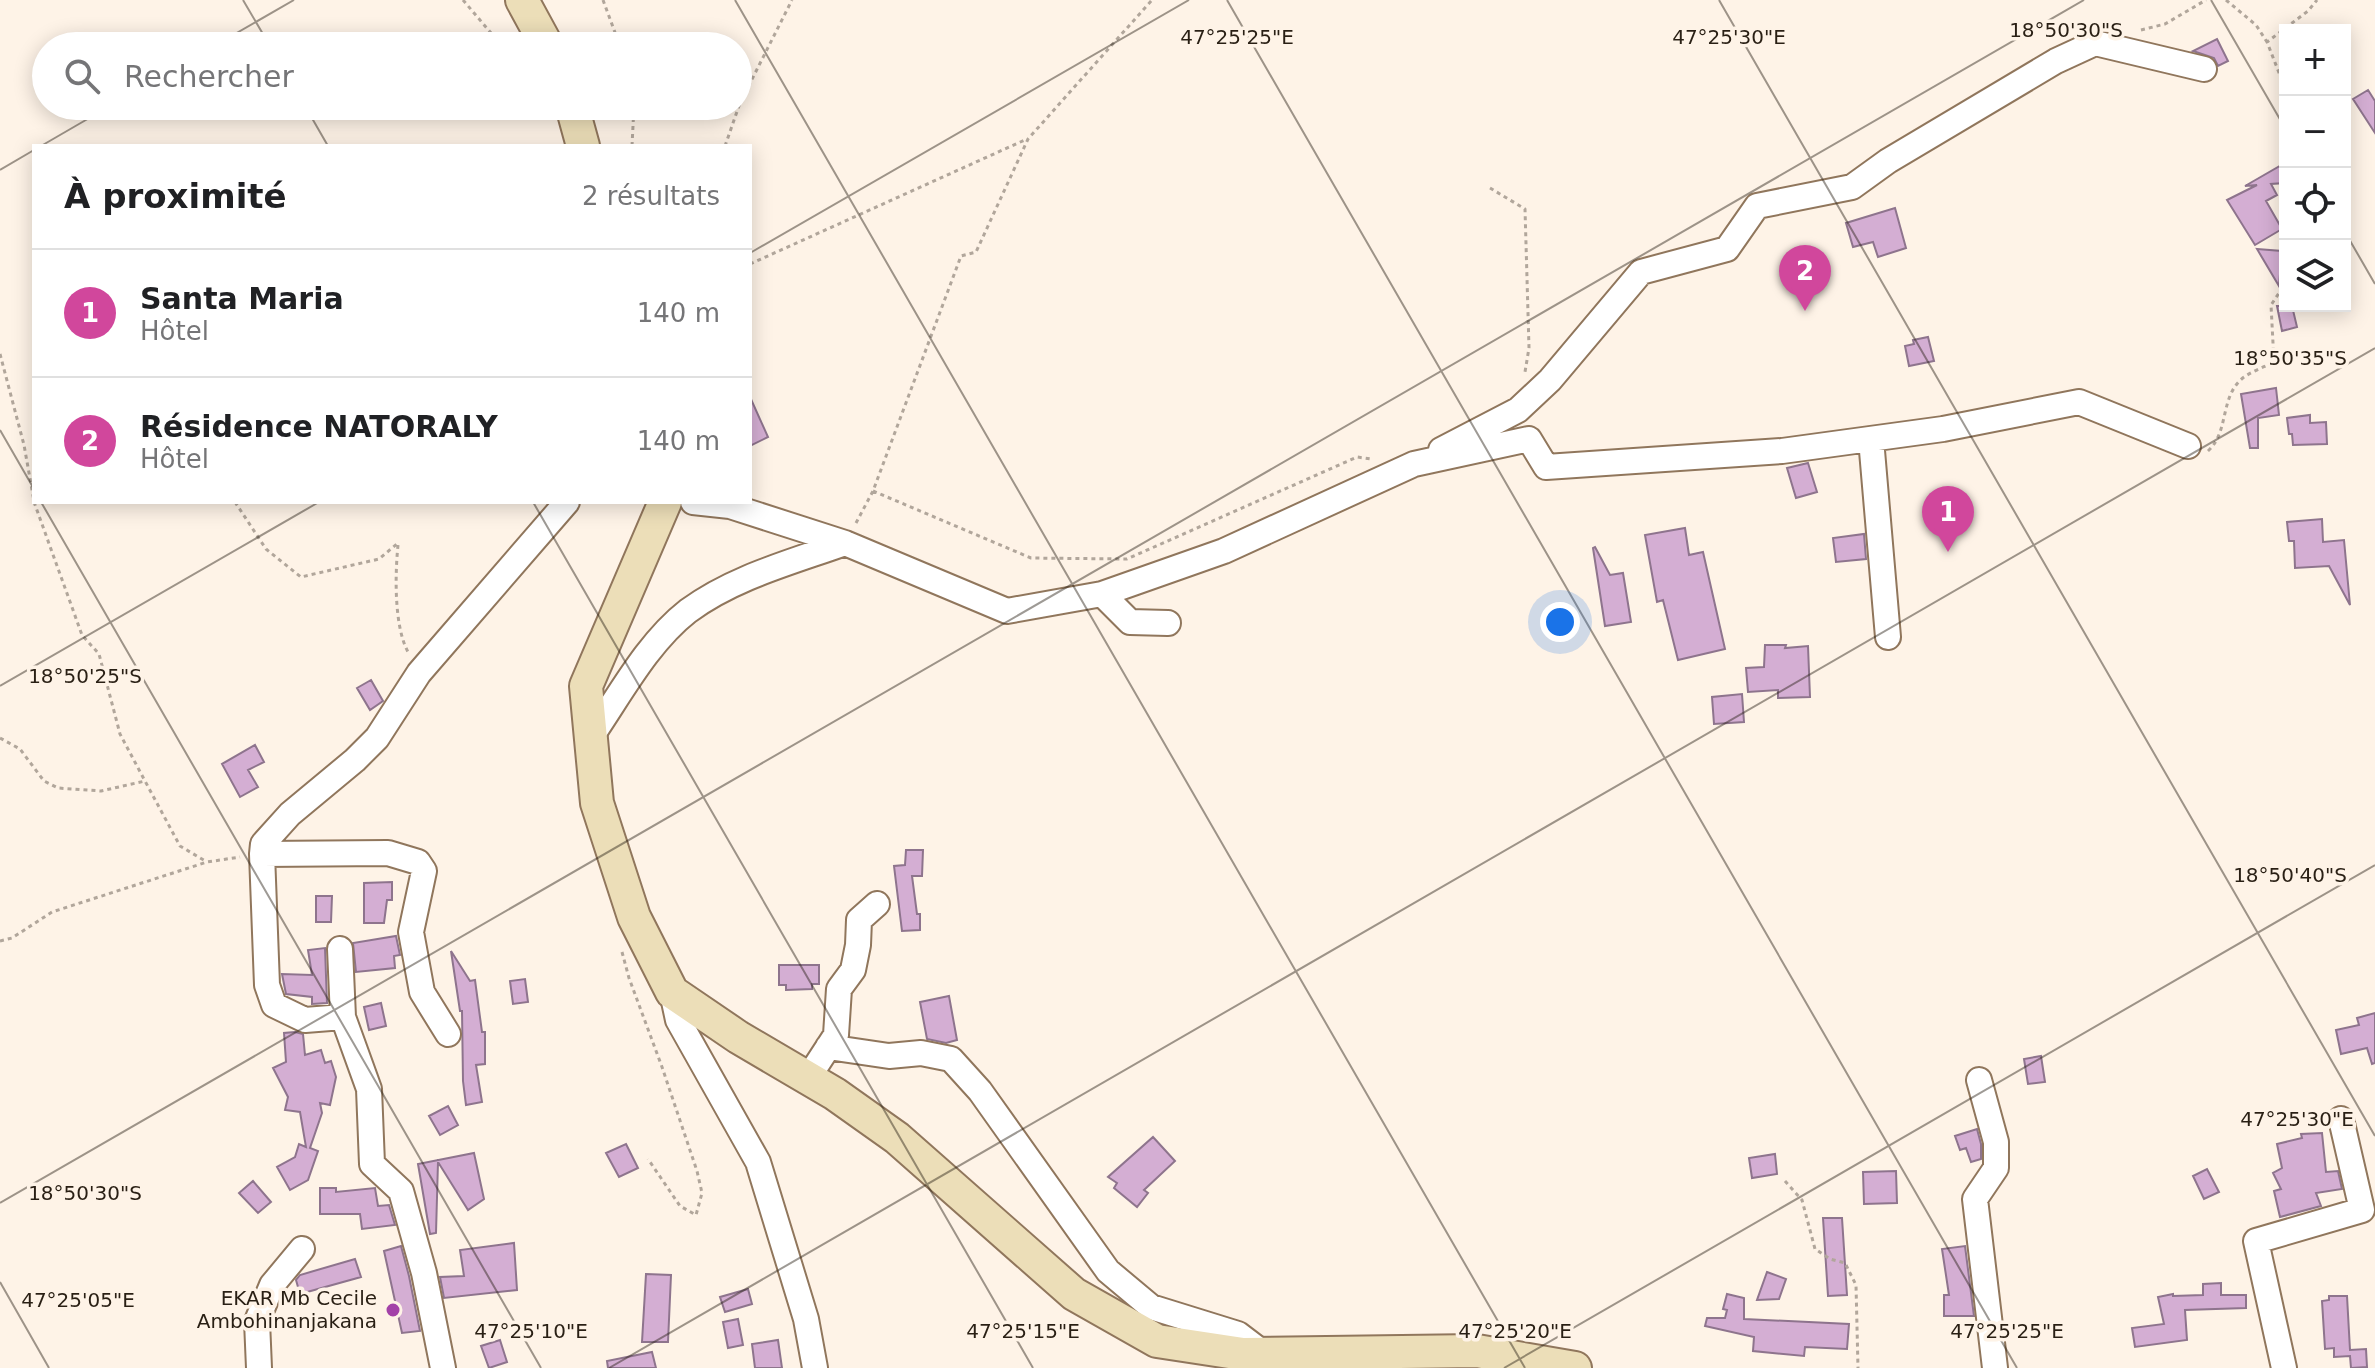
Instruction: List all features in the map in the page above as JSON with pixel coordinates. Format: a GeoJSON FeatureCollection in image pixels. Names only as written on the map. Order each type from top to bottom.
{"type":"FeatureCollection","features":[{"type":"Feature","properties":{"kind":"street"},"geometry":{"type":"LineString","coordinates":[[522,0],[539,32]]}},
{"type":"Feature","properties":{"kind":"street"},"geometry":{"type":"LineString","coordinates":[[712,504],[730,506],[845,543],[1007,611],[1102,594],[1224,551],[1414,464],[1518,410],[1550,380],[1641,272],[1727,249],[1757,206],[1852,187],[1914,145],[2056,61],[2095,43],[2204,69]]}},
{"type":"Feature","properties":{"kind":"street"},"geometry":{"type":"LineString","coordinates":[[576,120],[582,144]]}},
{"type":"Feature","properties":{"kind":"street"},"geometry":{"type":"LineString","coordinates":[[1414,464],[1529,439],[1546,467],[1782,451],[1943,429],[2079,402],[2188,446]]}},
{"type":"Feature","properties":{"kind":"street"},"geometry":{"type":"LineString","coordinates":[[1871,439],[1888,637]]}},
{"type":"Feature","properties":{"kind":"street"},"geometry":{"type":"LineString","coordinates":[[343,1017],[305,1020],[274,1005],[267,985],[263,844],[290,814],[377,738],[419,673],[565,504]]}},
{"type":"Feature","properties":{"kind":"street"},"geometry":{"type":"LineString","coordinates":[[664,504],[586,686],[597,803],[634,917],[672,992],[678,1020],[758,1162],[806,1319],[815,1368]]}},
{"type":"Feature","properties":{"kind":"street"},"geometry":{"type":"LineString","coordinates":[[591,737],[648,652],[687,612],[735,582],[845,543]]}},
{"type":"Feature","properties":{"kind":"street"},"geometry":{"type":"LineString","coordinates":[[1102,594],[1130,622],[1168,623]]}},
{"type":"Feature","properties":{"kind":"street"},"geometry":{"type":"LineString","coordinates":[[262,854],[388,853],[418,862],[424,871],[411,932],[422,992],[448,1034]]}},
{"type":"Feature","properties":{"kind":"street"},"geometry":{"type":"LineString","coordinates":[[808,1078],[836,1035],[839,989],[853,970],[859,920],[877,904]]}},
{"type":"Feature","properties":{"kind":"street"},"geometry":{"type":"LineString","coordinates":[[340,949],[343,1017],[369,1089],[372,1164],[401,1191],[424,1273],[443,1368]]}},
{"type":"Feature","properties":{"kind":"street"},"geometry":{"type":"LineString","coordinates":[[672,992],[738,1037],[835,1094],[897,1138],[1074,1294],[1157,1341],[1243,1354],[1477,1351],[1575,1368]]}},
{"type":"Feature","properties":{"kind":"street"},"geometry":{"type":"LineString","coordinates":[[828,1047],[889,1056],[921,1053],[951,1059],[980,1091],[1108,1271],[1151,1307],[1238,1334],[1263,1353]]}},
{"type":"Feature","properties":{"kind":"street"},"geometry":{"type":"LineString","coordinates":[[1979,1080],[1996,1142],[1996,1168],[1975,1199],[1995,1368]]}},
{"type":"Feature","properties":{"kind":"street"},"geometry":{"type":"LineString","coordinates":[[2284,1368],[2256,1241],[2362,1210],[2341,1119]]}},
{"type":"Feature","properties":{"kind":"street"},"geometry":{"type":"LineString","coordinates":[[259,1368],[257,1321],[272,1285],[302,1249]]}},
{"type":"Feature","properties":{"kind":"path"},"geometry":{"type":"LineString","coordinates":[[463,0],[490,32]]}},
{"type":"Feature","properties":{"kind":"path"},"geometry":{"type":"LineString","coordinates":[[603,0],[615,32]]}},
{"type":"Feature","properties":{"kind":"path"},"geometry":{"type":"LineString","coordinates":[[752,79],[792,0]]}},
{"type":"Feature","properties":{"kind":"path"},"geometry":{"type":"LineString","coordinates":[[845,543],[873,491],[961,256],[976,252],[1028,139],[1152,0]]}},
{"type":"Feature","properties":{"kind":"path"},"geometry":{"type":"LineString","coordinates":[[2137,32],[2165,24],[2206,0]]}},
{"type":"Feature","properties":{"kind":"path"},"geometry":{"type":"LineString","coordinates":[[2226,0],[2256,25],[2267,42],[2279,73]]}},
{"type":"Feature","properties":{"kind":"path"},"geometry":{"type":"LineString","coordinates":[[2267,42],[2308,11],[2317,0]]}},
{"type":"Feature","properties":{"kind":"path"},"geometry":{"type":"LineString","coordinates":[[632,144],[633,120]]}},
{"type":"Feature","properties":{"kind":"path"},"geometry":{"type":"LineString","coordinates":[[726,144],[734,120]]}},
{"type":"Feature","properties":{"kind":"path"},"geometry":{"type":"LineString","coordinates":[[752,263],[1028,139]]}},
{"type":"Feature","properties":{"kind":"path"},"geometry":{"type":"LineString","coordinates":[[1490,188],[1525,209],[1529,348],[1518,410]]}},
{"type":"Feature","properties":{"kind":"path"},"geometry":{"type":"LineString","coordinates":[[2188,446],[2204,452],[2211,449],[2223,428],[2232,390],[2244,378],[2274,362],[2271,305],[2279,293]]}},
{"type":"Feature","properties":{"kind":"path"},"geometry":{"type":"LineString","coordinates":[[0,354],[24,445],[32,491]]}},
{"type":"Feature","properties":{"kind":"path"},"geometry":{"type":"LineString","coordinates":[[873,491],[1031,558],[1127,559],[1357,457],[1371,459]]}},
{"type":"Feature","properties":{"kind":"path"},"geometry":{"type":"LineString","coordinates":[[35,504],[82,635],[99,654],[120,734],[180,846],[207,862]]}},
{"type":"Feature","properties":{"kind":"path"},"geometry":{"type":"LineString","coordinates":[[236,504],[266,549],[301,577],[379,559],[398,543],[395,572],[402,641],[419,673]]}},
{"type":"Feature","properties":{"kind":"path"},"geometry":{"type":"LineString","coordinates":[[0,738],[20,749],[44,781],[58,788],[101,791],[145,781]]}},
{"type":"Feature","properties":{"kind":"path"},"geometry":{"type":"LineString","coordinates":[[0,941],[12,938],[52,912],[207,862],[262,854]]}},
{"type":"Feature","properties":{"kind":"path"},"geometry":{"type":"LineString","coordinates":[[621,949],[697,1171],[702,1193],[696,1215],[680,1206],[648,1159]]}},
{"type":"Feature","properties":{"kind":"path"},"geometry":{"type":"LineString","coordinates":[[1785,1181],[1802,1200],[1815,1249],[1830,1259],[1845,1263],[1856,1285],[1858,1368]]}},
{"type":"Feature","properties":{"kind":"building"},"geometry":{"type":"Polygon","coordinates":[[[2217,39],[2228,61],[2218,66],[2214,58],[2193,51],[2217,39]]]}},
{"type":"Feature","properties":{"kind":"building"},"geometry":{"type":"Polygon","coordinates":[[[2368,90],[2375,101],[2375,133],[2353,99],[2368,90]]]}},
{"type":"Feature","properties":{"kind":"building"},"geometry":{"type":"Polygon","coordinates":[[[2279,166],[2279,183],[2271,184],[2277,195],[2266,201],[2279,224],[2279,231],[2255,245],[2227,200],[2257,185],[2245,186],[2279,166]]]}},
{"type":"Feature","properties":{"kind":"building"},"geometry":{"type":"Polygon","coordinates":[[[1895,208],[1906,248],[1878,257],[1873,242],[1853,247],[1846,223],[1895,208]]]}},
{"type":"Feature","properties":{"kind":"building"},"geometry":{"type":"Polygon","coordinates":[[[2257,249],[2279,251],[2279,286],[2257,249]]]}},
{"type":"Feature","properties":{"kind":"building"},"geometry":{"type":"Polygon","coordinates":[[[2277,306],[2279,312],[2293,312],[2297,327],[2282,331],[2277,306]]]}},
{"type":"Feature","properties":{"kind":"building"},"geometry":{"type":"Polygon","coordinates":[[[1928,337],[1934,361],[1909,366],[1905,346],[1914,344],[1913,340],[1928,337]]]}},
{"type":"Feature","properties":{"kind":"building"},"geometry":{"type":"Polygon","coordinates":[[[2276,388],[2279,415],[2258,418],[2258,448],[2250,448],[2241,394],[2276,388]]]}},
{"type":"Feature","properties":{"kind":"building"},"geometry":{"type":"Polygon","coordinates":[[[752,401],[768,437],[752,445],[752,401]]]}},
{"type":"Feature","properties":{"kind":"building"},"geometry":{"type":"Polygon","coordinates":[[[2310,415],[2310,423],[2326,422],[2327,444],[2293,445],[2287,418],[2310,415]]]}},
{"type":"Feature","properties":{"kind":"building"},"geometry":{"type":"Polygon","coordinates":[[[1808,463],[1817,492],[1796,498],[1787,468],[1808,463]]]}},
{"type":"Feature","properties":{"kind":"building"},"geometry":{"type":"Polygon","coordinates":[[[2322,519],[2323,542],[2344,540],[2350,605],[2329,566],[2295,568],[2294,541],[2289,541],[2287,522],[2322,519]]]}},
{"type":"Feature","properties":{"kind":"building"},"geometry":{"type":"Polygon","coordinates":[[[1685,528],[1689,555],[1703,552],[1725,649],[1678,660],[1663,600],[1657,602],[1645,535],[1685,528]]]}},
{"type":"Feature","properties":{"kind":"building"},"geometry":{"type":"Polygon","coordinates":[[[1864,534],[1866,559],[1836,562],[1833,538],[1864,534]]]}},
{"type":"Feature","properties":{"kind":"building"},"geometry":{"type":"Polygon","coordinates":[[[1595,547],[1610,575],[1623,573],[1631,622],[1605,626],[1595,547]]]}},
{"type":"Feature","properties":{"kind":"building"},"geometry":{"type":"Polygon","coordinates":[[[1765,645],[1786,645],[1785,648],[1808,646],[1810,697],[1778,698],[1778,690],[1748,692],[1746,668],[1764,667],[1765,645]]]}},
{"type":"Feature","properties":{"kind":"building"},"geometry":{"type":"Polygon","coordinates":[[[371,680],[383,701],[370,710],[357,688],[371,680]]]}},
{"type":"Feature","properties":{"kind":"building"},"geometry":{"type":"Polygon","coordinates":[[[1742,694],[1744,722],[1714,724],[1712,697],[1742,694]]]}},
{"type":"Feature","properties":{"kind":"building"},"geometry":{"type":"Polygon","coordinates":[[[255,745],[264,762],[248,770],[258,787],[240,797],[222,764],[255,745]]]}},
{"type":"Feature","properties":{"kind":"building"},"geometry":{"type":"Polygon","coordinates":[[[906,850],[923,850],[922,876],[912,876],[920,930],[902,931],[894,866],[905,865],[906,850]]]}},
{"type":"Feature","properties":{"kind":"building"},"geometry":{"type":"Polygon","coordinates":[[[392,882],[392,900],[387,900],[384,923],[364,923],[364,883],[392,882]]]}},
{"type":"Feature","properties":{"kind":"building"},"geometry":{"type":"Polygon","coordinates":[[[316,896],[332,896],[331,922],[316,922],[316,896]]]}},
{"type":"Feature","properties":{"kind":"building"},"geometry":{"type":"Polygon","coordinates":[[[396,936],[400,955],[394,956],[395,968],[356,972],[353,943],[396,936]]]}},
{"type":"Feature","properties":{"kind":"building"},"geometry":{"type":"Polygon","coordinates":[[[325,948],[327,1003],[312,1004],[312,997],[286,994],[282,974],[312,975],[308,950],[325,948]]]}},
{"type":"Feature","properties":{"kind":"building"},"geometry":{"type":"Polygon","coordinates":[[[451,951],[470,981],[475,980],[482,1032],[485,1032],[485,1064],[476,1065],[482,1102],[466,1105],[462,1011],[451,951]]]}},
{"type":"Feature","properties":{"kind":"building"},"geometry":{"type":"Polygon","coordinates":[[[779,965],[819,965],[819,984],[812,984],[812,989],[786,990],[786,985],[779,985],[779,965]]]}},
{"type":"Feature","properties":{"kind":"building"},"geometry":{"type":"Polygon","coordinates":[[[525,979],[528,1002],[513,1004],[510,981],[525,979]]]}},
{"type":"Feature","properties":{"kind":"building"},"geometry":{"type":"Polygon","coordinates":[[[949,996],[957,1040],[946,1043],[927,1039],[920,1002],[949,996]]]}},
{"type":"Feature","properties":{"kind":"building"},"geometry":{"type":"Polygon","coordinates":[[[381,1003],[386,1026],[369,1030],[364,1007],[381,1003]]]}},
{"type":"Feature","properties":{"kind":"building"},"geometry":{"type":"Polygon","coordinates":[[[2375,1013],[2375,1063],[2372,1064],[2367,1048],[2341,1054],[2336,1030],[2359,1025],[2357,1018],[2375,1013]]]}},
{"type":"Feature","properties":{"kind":"building"},"geometry":{"type":"Polygon","coordinates":[[[284,1033],[303,1034],[305,1055],[321,1050],[325,1063],[331,1061],[336,1077],[330,1105],[320,1103],[322,1113],[310,1148],[318,1151],[308,1180],[290,1190],[277,1167],[295,1157],[299,1144],[306,1147],[300,1112],[285,1110],[288,1097],[273,1068],[286,1062],[284,1033]]]}},
{"type":"Feature","properties":{"kind":"building"},"geometry":{"type":"Polygon","coordinates":[[[2041,1056],[2045,1082],[2028,1084],[2024,1059],[2041,1056]]]}},
{"type":"Feature","properties":{"kind":"building"},"geometry":{"type":"Polygon","coordinates":[[[448,1106],[458,1125],[440,1135],[429,1116],[448,1106]]]}},
{"type":"Feature","properties":{"kind":"building"},"geometry":{"type":"Polygon","coordinates":[[[1977,1129],[1981,1159],[1971,1162],[1966,1148],[1960,1150],[1955,1136],[1977,1129]]]}},
{"type":"Feature","properties":{"kind":"building"},"geometry":{"type":"Polygon","coordinates":[[[2322,1133],[2326,1172],[2338,1171],[2342,1189],[2316,1193],[2321,1206],[2280,1217],[2274,1191],[2281,1189],[2273,1173],[2282,1168],[2277,1144],[2302,1138],[2301,1134],[2322,1133]]]}},
{"type":"Feature","properties":{"kind":"building"},"geometry":{"type":"Polygon","coordinates":[[[1153,1137],[1175,1161],[1144,1190],[1148,1193],[1137,1207],[1114,1188],[1117,1183],[1108,1177],[1153,1137]]]}},
{"type":"Feature","properties":{"kind":"building"},"geometry":{"type":"Polygon","coordinates":[[[626,1144],[638,1168],[619,1177],[606,1153],[626,1144]]]}},
{"type":"Feature","properties":{"kind":"building"},"geometry":{"type":"Polygon","coordinates":[[[474,1153],[484,1199],[468,1210],[438,1162],[436,1233],[430,1234],[418,1164],[474,1153]]]}},
{"type":"Feature","properties":{"kind":"building"},"geometry":{"type":"Polygon","coordinates":[[[1775,1154],[1777,1174],[1752,1178],[1749,1158],[1775,1154]]]}},
{"type":"Feature","properties":{"kind":"building"},"geometry":{"type":"Polygon","coordinates":[[[2207,1169],[2219,1192],[2204,1199],[2193,1176],[2207,1169]]]}},
{"type":"Feature","properties":{"kind":"building"},"geometry":{"type":"Polygon","coordinates":[[[1896,1171],[1897,1203],[1864,1204],[1863,1172],[1896,1171]]]}},
{"type":"Feature","properties":{"kind":"building"},"geometry":{"type":"Polygon","coordinates":[[[253,1181],[271,1202],[258,1213],[239,1193],[253,1181]]]}},
{"type":"Feature","properties":{"kind":"building"},"geometry":{"type":"Polygon","coordinates":[[[320,1188],[336,1188],[336,1192],[375,1188],[378,1206],[389,1205],[395,1225],[362,1229],[360,1214],[320,1214],[320,1188]]]}},
{"type":"Feature","properties":{"kind":"building"},"geometry":{"type":"Polygon","coordinates":[[[1823,1218],[1842,1218],[1847,1295],[1828,1296],[1823,1218]]]}},
{"type":"Feature","properties":{"kind":"building"},"geometry":{"type":"Polygon","coordinates":[[[514,1243],[517,1290],[444,1298],[440,1277],[464,1276],[460,1250],[514,1243]]]}},
{"type":"Feature","properties":{"kind":"building"},"geometry":{"type":"Polygon","coordinates":[[[401,1246],[420,1331],[402,1333],[384,1251],[401,1246]]]}},
{"type":"Feature","properties":{"kind":"building"},"geometry":{"type":"Polygon","coordinates":[[[1965,1246],[1974,1316],[1944,1316],[1944,1295],[1949,1295],[1942,1249],[1965,1246]]]}},
{"type":"Feature","properties":{"kind":"building"},"geometry":{"type":"Polygon","coordinates":[[[355,1259],[361,1277],[300,1294],[296,1280],[300,1275],[355,1259]]]}},
{"type":"Feature","properties":{"kind":"building"},"geometry":{"type":"Polygon","coordinates":[[[1767,1272],[1786,1279],[1779,1299],[1757,1300],[1767,1272]]]}},
{"type":"Feature","properties":{"kind":"building"},"geometry":{"type":"Polygon","coordinates":[[[646,1274],[671,1275],[668,1342],[642,1342],[646,1274]]]}},
{"type":"Feature","properties":{"kind":"building"},"geometry":{"type":"Polygon","coordinates":[[[2221,1283],[2221,1295],[2246,1295],[2246,1308],[2185,1310],[2187,1340],[2135,1347],[2132,1328],[2164,1324],[2158,1297],[2203,1295],[2203,1284],[2221,1283]]]}},
{"type":"Feature","properties":{"kind":"building"},"geometry":{"type":"Polygon","coordinates":[[[748,1289],[752,1304],[725,1312],[720,1297],[748,1289]]]}},
{"type":"Feature","properties":{"kind":"building"},"geometry":{"type":"Polygon","coordinates":[[[1727,1294],[1744,1298],[1744,1319],[1849,1324],[1847,1349],[1805,1347],[1804,1356],[1753,1351],[1754,1337],[1705,1326],[1707,1318],[1725,1318],[1727,1310],[1723,1309],[1727,1294]]]}},
{"type":"Feature","properties":{"kind":"building"},"geometry":{"type":"Polygon","coordinates":[[[2329,1296],[2347,1296],[2350,1350],[2366,1349],[2367,1367],[2351,1368],[2350,1356],[2334,1357],[2334,1348],[2325,1349],[2322,1301],[2329,1300],[2329,1296]]]}},
{"type":"Feature","properties":{"kind":"building"},"geometry":{"type":"Polygon","coordinates":[[[738,1319],[743,1345],[728,1348],[723,1322],[738,1319]]]}},
{"type":"Feature","properties":{"kind":"building"},"geometry":{"type":"Polygon","coordinates":[[[500,1340],[507,1362],[489,1368],[481,1346],[500,1340]]]}},
{"type":"Feature","properties":{"kind":"building"},"geometry":{"type":"Polygon","coordinates":[[[778,1340],[782,1368],[755,1368],[752,1344],[778,1340]]]}},
{"type":"Feature","properties":{"kind":"building"},"geometry":{"type":"Polygon","coordinates":[[[652,1352],[656,1368],[608,1368],[607,1361],[652,1352]]]}},
{"type":"Feature","properties":{"kind":"place","name":"Résidence NATORALY"},"geometry":{"type":"Point","coordinates":[1805,311]}},
{"type":"Feature","properties":{"kind":"place","name":"Santa Maria"},"geometry":{"type":"Point","coordinates":[1948,552]}},
{"type":"Feature","properties":{"kind":"place","name":"EKAR Mb Cecile Ambohinanjakana"},"geometry":{"type":"Point","coordinates":[393,1310]}}]}
